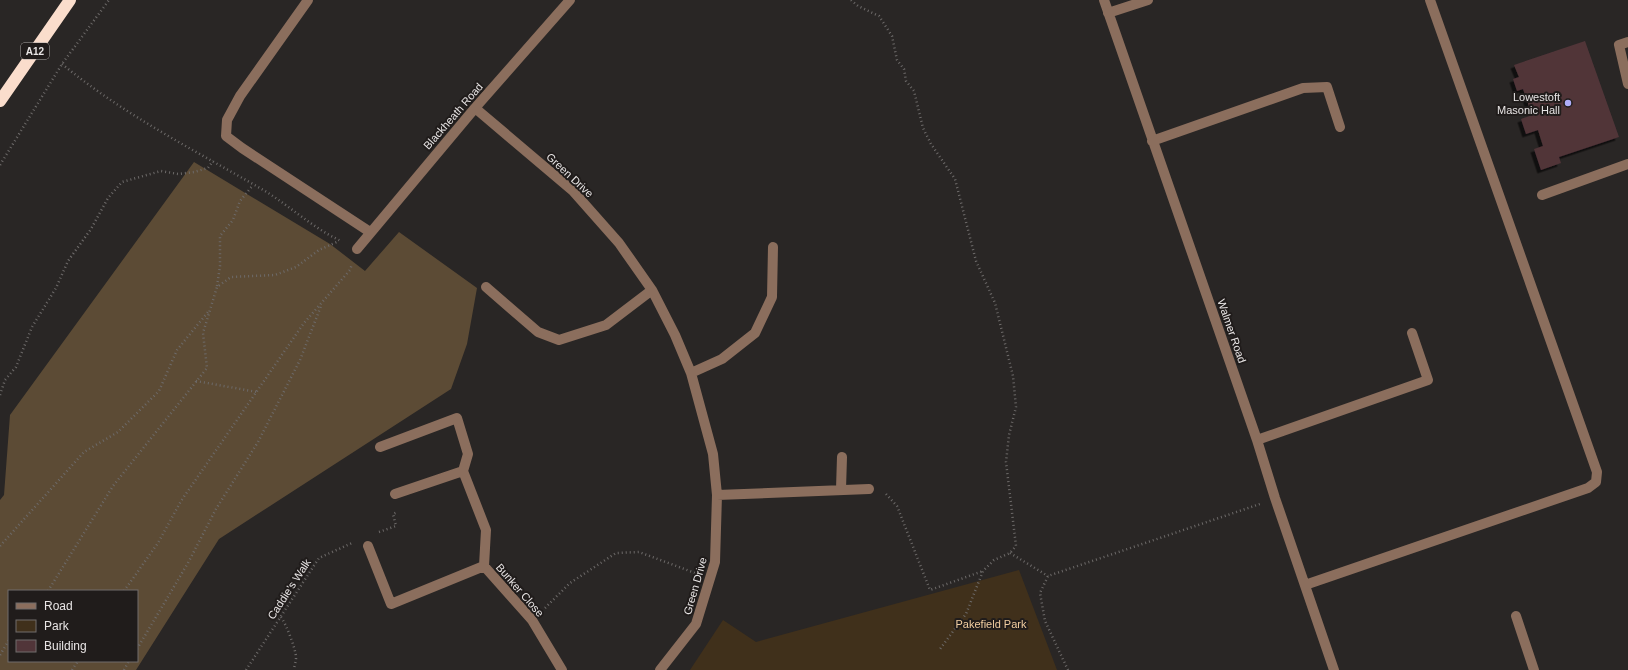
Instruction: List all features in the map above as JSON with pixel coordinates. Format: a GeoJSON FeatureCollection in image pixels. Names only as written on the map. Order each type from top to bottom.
{"type":"FeatureCollection","features":[{"type":"Feature","properties":{"kind":"highway","name":"A12"},"geometry":{"type":"LineString","coordinates":[[0,101],[70,0]]}},
{"type":"Feature","properties":{"kind":"street"},"geometry":{"type":"LineString","coordinates":[[308,0],[240,96],[227,120],[226,136],[370,232]]}},
{"type":"Feature","properties":{"kind":"street","name":"Blackheath Road"},"geometry":{"type":"LineString","coordinates":[[357,249],[476,108],[570,0]]}},
{"type":"Feature","properties":{"kind":"street","name":"Walmer Road"},"geometry":{"type":"LineString","coordinates":[[1104,0],[1257,440],[1275,498],[1334,670]]}},
{"type":"Feature","properties":{"kind":"street"},"geometry":{"type":"LineString","coordinates":[[1108,13],[1148,0]]}},
{"type":"Feature","properties":{"kind":"street"},"geometry":{"type":"LineString","coordinates":[[1305,585],[1588,488],[1596,482],[1597,472],[1595,465],[1430,0]]}},
{"type":"Feature","properties":{"kind":"street"},"geometry":{"type":"LineString","coordinates":[[1628,42],[1619,45],[1628,84]]}},
{"type":"Feature","properties":{"kind":"street"},"geometry":{"type":"LineString","coordinates":[[1152,141],[1303,88],[1327,87],[1340,127]]}},
{"type":"Feature","properties":{"kind":"street","name":"Green Drive"},"geometry":{"type":"LineString","coordinates":[[476,108],[573,191],[619,243],[652,290],[675,334],[691,372],[713,454],[717,495],[715,562],[696,624],[660,670]]}},
{"type":"Feature","properties":{"kind":"street"},"geometry":{"type":"LineString","coordinates":[[1542,195],[1628,164]]}},
{"type":"Feature","properties":{"kind":"street"},"geometry":{"type":"LineString","coordinates":[[691,372],[722,359],[755,333],[772,297],[773,247]]}},
{"type":"Feature","properties":{"kind":"street"},"geometry":{"type":"LineString","coordinates":[[486,287],[538,332],[559,340],[606,325],[652,290]]}},
{"type":"Feature","properties":{"kind":"street"},"geometry":{"type":"LineString","coordinates":[[1257,440],[1428,380],[1412,332]]}},
{"type":"Feature","properties":{"kind":"street"},"geometry":{"type":"LineString","coordinates":[[368,546],[391,604],[484,566],[486,530],[463,471],[468,454],[457,418],[380,447]]}},
{"type":"Feature","properties":{"kind":"street"},"geometry":{"type":"LineString","coordinates":[[841,489],[842,457]]}},
{"type":"Feature","properties":{"kind":"street"},"geometry":{"type":"LineString","coordinates":[[395,494],[463,471]]}},
{"type":"Feature","properties":{"kind":"street"},"geometry":{"type":"LineString","coordinates":[[717,495],[869,489]]}},
{"type":"Feature","properties":{"kind":"street","name":"Bunker Close"},"geometry":{"type":"LineString","coordinates":[[484,566],[532,620],[562,670]]}},
{"type":"Feature","properties":{"kind":"street"},"geometry":{"type":"LineString","coordinates":[[1516,616],[1534,670]]}},
{"type":"Feature","properties":{"kind":"path"},"geometry":{"type":"LineString","coordinates":[[0,165],[62,64],[109,0]]}},
{"type":"Feature","properties":{"kind":"path"},"geometry":{"type":"LineString","coordinates":[[851,0],[858,6],[879,16],[892,36],[897,60],[904,69],[906,81],[914,92],[923,128],[931,144],[955,179],[976,261],[995,303],[1013,376],[1016,407],[1009,435],[1006,462],[1016,546],[1010,553],[994,560],[983,571],[966,614],[940,649]]}},
{"type":"Feature","properties":{"kind":"path"},"geometry":{"type":"LineString","coordinates":[[62,64],[90,87],[136,116],[266,192],[318,229],[357,249],[350,270],[304,322],[181,501],[158,543],[125,590]]}},
{"type":"Feature","properties":{"kind":"path"},"geometry":{"type":"LineString","coordinates":[[0,395],[5,380],[16,367],[32,326],[56,288],[68,261],[91,229],[108,198],[122,182],[161,171],[178,174],[194,172],[208,168],[213,161]]}},
{"type":"Feature","properties":{"kind":"path"},"geometry":{"type":"LineString","coordinates":[[49,590],[113,486],[207,368],[203,333],[217,287],[220,266],[220,236],[234,220],[240,201],[253,185]]}},
{"type":"Feature","properties":{"kind":"path"},"geometry":{"type":"LineString","coordinates":[[217,287],[231,277],[275,275],[296,267],[319,250],[339,241]]}},
{"type":"Feature","properties":{"kind":"path"},"geometry":{"type":"LineString","coordinates":[[138,646],[188,563],[216,509],[258,442],[300,360],[322,303]]}},
{"type":"Feature","properties":{"kind":"path"},"geometry":{"type":"LineString","coordinates":[[0,546],[84,452],[118,432],[159,391],[177,350],[209,311]]}},
{"type":"Feature","properties":{"kind":"path"},"geometry":{"type":"LineString","coordinates":[[196,380],[257,392]]}},
{"type":"Feature","properties":{"kind":"path"},"geometry":{"type":"LineString","coordinates":[[869,489],[885,494],[897,506],[930,590],[983,571]]}},
{"type":"Feature","properties":{"kind":"path"},"geometry":{"type":"LineString","coordinates":[[376,533],[396,526],[393,514],[400,511],[395,494]]}},
{"type":"Feature","properties":{"kind":"path"},"geometry":{"type":"LineString","coordinates":[[1068,670],[1045,621],[1040,593],[1048,576],[1275,498]]}},
{"type":"Feature","properties":{"kind":"path","name":"Caddie's Walk"},"geometry":{"type":"LineString","coordinates":[[246,670],[319,558],[356,541]]}},
{"type":"Feature","properties":{"kind":"path"},"geometry":{"type":"LineString","coordinates":[[532,620],[570,583],[616,553],[639,552],[710,579]]}},
{"type":"Feature","properties":{"kind":"path"},"geometry":{"type":"LineString","coordinates":[[1010,553],[1048,576]]}},
{"type":"Feature","properties":{"kind":"path"},"geometry":{"type":"LineString","coordinates":[[281,617],[289,629],[290,640],[296,657],[294,670]]}},
{"type":"Feature","properties":{"kind":"path"},"geometry":{"type":"LineString","coordinates":[[0,654],[8,642]]}},
{"type":"Feature","properties":{"kind":"green space","name":"Pakefield Park"},"geometry":{"type":"Polygon","coordinates":[[[1019,570],[1057,670],[690,670],[723,620],[756,642],[1019,570]]]}},
{"type":"Feature","properties":{"kind":"shaded area"},"geometry":{"type":"Polygon","coordinates":[[[194,162],[330,244],[365,271],[399,232],[477,288],[467,344],[451,389],[219,539],[136,670],[0,670],[0,500],[4,495],[10,415],[194,162]]]}},
{"type":"Feature","properties":{"kind":"building","name":"Lowestoft Masonic Hall"},"geometry":{"type":"Polygon","coordinates":[[[1585,41],[1619,137],[1559,157],[1561,163],[1541,170],[1534,149],[1543,146],[1538,130],[1526,134],[1521,119],[1532,115],[1523,89],[1517,91],[1513,79],[1519,77],[1514,65],[1585,41]]]}},
{"type":"Feature","properties":{"kind":"place","name":"Lowestoft Masonic Hall"},"geometry":{"type":"Point","coordinates":[1568,103]}}]}
